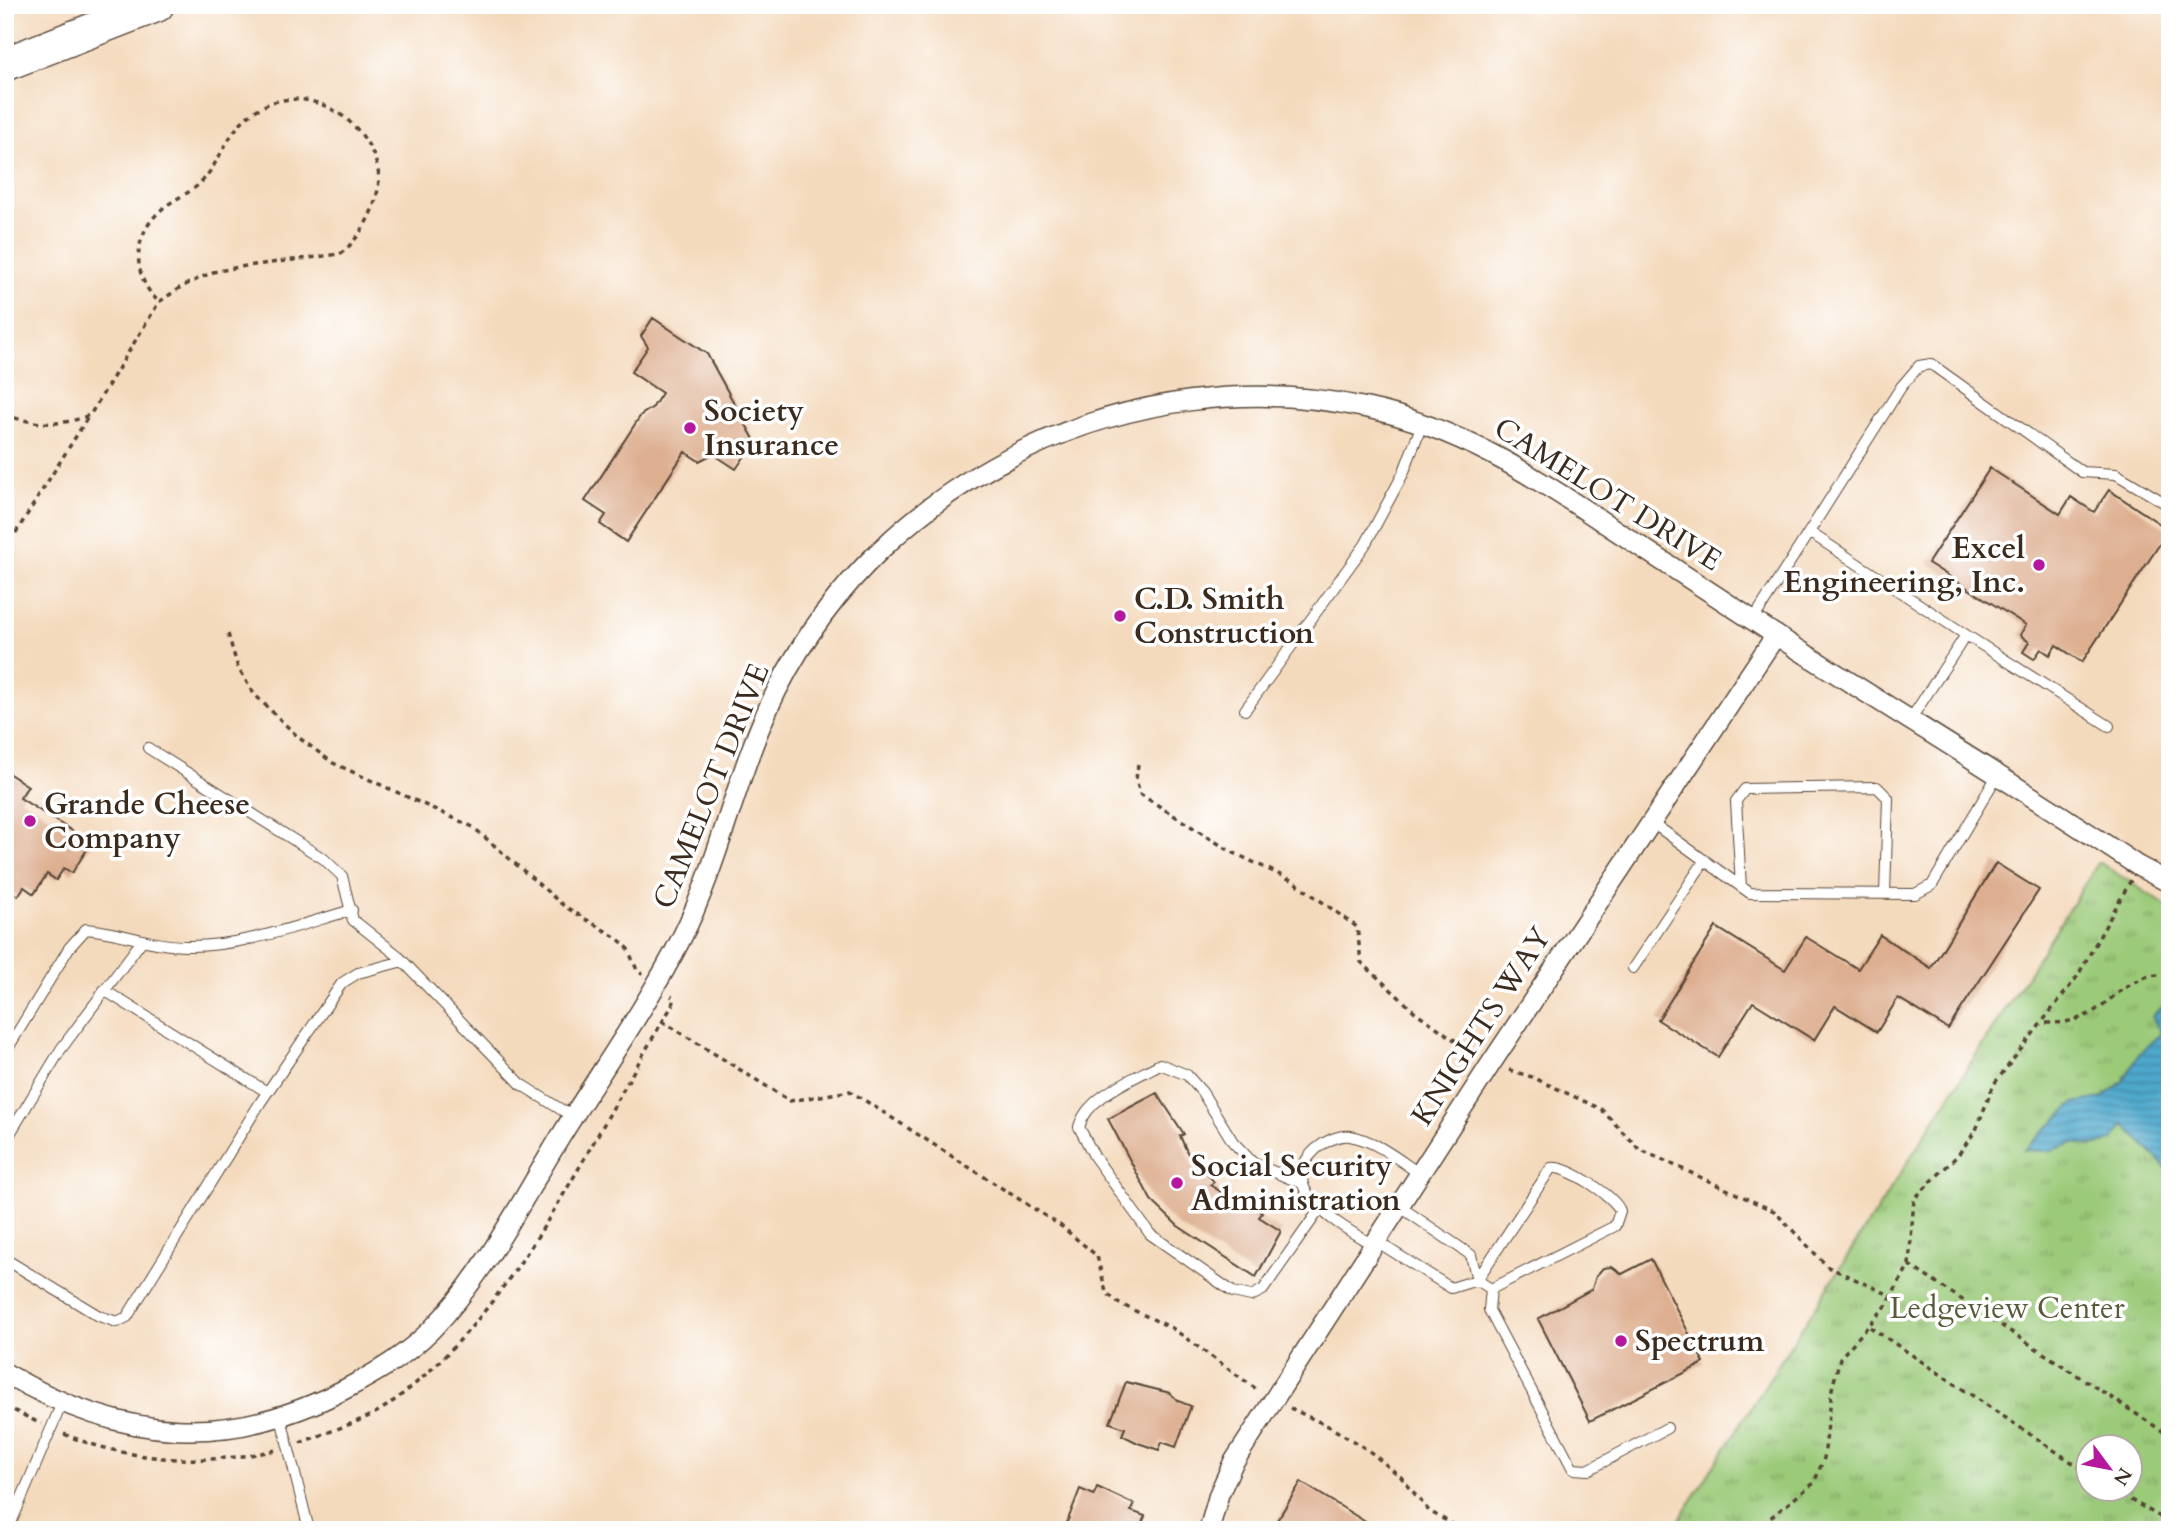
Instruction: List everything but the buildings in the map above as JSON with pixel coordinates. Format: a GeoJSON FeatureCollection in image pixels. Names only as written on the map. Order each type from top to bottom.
{"type":"FeatureCollection","features":[{"type":"Feature","properties":{"kind":"highway"},"geometry":{"type":"LineString","coordinates":[[5,64],[157,5]]}},
{"type":"Feature","properties":{"kind":"street","name":"CAMELOT DRIVE"},"geometry":{"type":"LineString","coordinates":[[5,1373],[75,1410],[131,1424],[226,1431],[281,1418],[337,1394],[391,1365],[435,1327],[482,1265],[683,934],[763,721],[810,632],[845,584],[869,559],[972,478],[1038,443],[1108,415],[1166,404],[1259,395],[1321,399],[1372,408],[1422,424],[1515,464],[1776,635],[2138,866],[2170,883]]}},
{"type":"Feature","properties":{"kind":"street","name":"KNIGHTS WAY"},"geometry":{"type":"LineString","coordinates":[[1209,1530],[1219,1494],[1233,1463],[1399,1206],[1776,635]]}},
{"type":"Feature","properties":{"kind":"lane"},"geometry":{"type":"LineString","coordinates":[[1753,620],[1902,387],[1919,366],[1931,364],[2082,472],[2116,474],[2170,506]]}},
{"type":"Feature","properties":{"kind":"lane"},"geometry":{"type":"LineString","coordinates":[[1245,710],[1365,545],[1403,474],[1422,424]]}},
{"type":"Feature","properties":{"kind":"lane"},"geometry":{"type":"LineString","coordinates":[[1809,532],[2109,726]]}},
{"type":"Feature","properties":{"kind":"lane"},"geometry":{"type":"LineString","coordinates":[[1910,720],[1966,635]]}},
{"type":"Feature","properties":{"kind":"lane"},"geometry":{"type":"LineString","coordinates":[[148,748],[324,859],[342,876],[353,920],[403,961],[522,1085],[573,1117]]}},
{"type":"Feature","properties":{"kind":"lane"},"geometry":{"type":"LineString","coordinates":[[1651,822],[1750,893],[1915,894],[1931,885],[1997,776]]}},
{"type":"Feature","properties":{"kind":"lane"},"geometry":{"type":"LineString","coordinates":[[1741,887],[1736,801],[1745,789],[1877,788],[1888,798],[1885,894]]}},
{"type":"Feature","properties":{"kind":"lane"},"geometry":{"type":"LineString","coordinates":[[1633,968],[1705,860]]}},
{"type":"Feature","properties":{"kind":"lane"},"geometry":{"type":"LineString","coordinates":[[5,1053],[69,948],[86,929],[106,930],[141,942],[189,946],[246,939],[352,911]]}},
{"type":"Feature","properties":{"kind":"lane"},"geometry":{"type":"LineString","coordinates":[[5,1142],[61,1049],[141,942]]}},
{"type":"Feature","properties":{"kind":"lane"},"geometry":{"type":"LineString","coordinates":[[5,1259],[99,1316],[117,1322],[127,1317],[267,1092],[342,983],[358,973],[403,961]]}},
{"type":"Feature","properties":{"kind":"lane"},"geometry":{"type":"LineString","coordinates":[[104,990],[267,1092]]}},
{"type":"Feature","properties":{"kind":"lane"},"geometry":{"type":"LineString","coordinates":[[1303,1184],[1253,1163],[1233,1142],[1202,1092],[1186,1074],[1160,1064],[1102,1098],[1082,1114],[1079,1127],[1094,1156],[1150,1234],[1233,1292],[1251,1296],[1263,1290],[1319,1210]]}},
{"type":"Feature","properties":{"kind":"lane"},"geometry":{"type":"LineString","coordinates":[[1420,1174],[1376,1146],[1345,1135],[1316,1149],[1305,1164],[1303,1184],[1308,1197],[1319,1210],[1451,1287],[1477,1280],[1551,1168],[1562,1167],[1618,1204],[1619,1218],[1608,1232],[1491,1289]]}},
{"type":"Feature","properties":{"kind":"lane"},"geometry":{"type":"LineString","coordinates":[[1399,1206],[1471,1255],[1477,1280],[1491,1289]]}},
{"type":"Feature","properties":{"kind":"lane"},"geometry":{"type":"LineString","coordinates":[[1491,1289],[1489,1310],[1573,1469],[1588,1470],[1667,1428]]}},
{"type":"Feature","properties":{"kind":"lane"},"geometry":{"type":"LineString","coordinates":[[8,1530],[62,1403]]}},
{"type":"Feature","properties":{"kind":"lane"},"geometry":{"type":"LineString","coordinates":[[281,1418],[309,1530]]}},
{"type":"Feature","properties":{"kind":"path"},"geometry":{"type":"LineString","coordinates":[[5,550],[159,302],[213,272],[340,254],[349,248],[364,225],[378,185],[375,159],[354,124],[330,107],[300,100],[276,101],[247,117],[229,137],[197,187],[170,202],[147,225],[141,240],[139,271],[143,284],[159,302]]}},
{"type":"Feature","properties":{"kind":"path"},"geometry":{"type":"LineString","coordinates":[[5,415],[36,425],[56,425],[90,415]]}},
{"type":"Feature","properties":{"kind":"path"},"geometry":{"type":"LineString","coordinates":[[5,1406],[83,1442],[162,1459],[211,1460],[288,1448],[386,1407],[427,1373],[473,1325],[509,1279],[674,998],[637,970],[627,947],[617,938],[564,906],[473,827],[333,763],[298,737],[254,694],[237,668],[228,634]]}},
{"type":"Feature","properties":{"kind":"path"},"geometry":{"type":"LineString","coordinates":[[1755,1530],[1814,1483],[1824,1458],[1832,1389],[1840,1358],[1870,1327],[1909,1265],[1914,1199],[1958,1155],[1976,1130],[1994,1084],[2077,978],[2138,866]]}},
{"type":"Feature","properties":{"kind":"path"},"geometry":{"type":"LineString","coordinates":[[2044,1023],[2071,1023],[2094,1013],[2144,977],[2170,974]]}},
{"type":"Feature","properties":{"kind":"path"},"geometry":{"type":"LineString","coordinates":[[662,1021],[790,1101],[850,1091],[1060,1226],[1097,1256],[1106,1292],[1112,1297],[1172,1328],[1273,1401],[1330,1427],[1368,1450],[1401,1477],[1430,1511],[1463,1530]]}},
{"type":"Feature","properties":{"kind":"path"},"geometry":{"type":"LineString","coordinates":[[1909,1265],[2170,1436]]}},
{"type":"Feature","properties":{"kind":"path"},"geometry":{"type":"LineString","coordinates":[[1870,1327],[2074,1464]]}},
{"type":"Feature","properties":{"kind":"path"},"geometry":{"type":"LineString","coordinates":[[2138,1504],[2164,1519],[2170,1518]]}},
{"type":"Feature","properties":{"kind":"green space","name":"Ledgeview Center"},"geometry":{"type":"Polygon","coordinates":[[[2099,862],[2170,908],[2170,1530],[1673,1530],[2099,862]]]}},
{"type":"Feature","properties":{"kind":"water"},"geometry":{"type":"Polygon","coordinates":[[[2170,1000],[2170,1172],[2124,1124],[2113,1141],[2093,1146],[2073,1143],[2049,1151],[2024,1150],[2074,1103],[2102,1098],[2123,1081],[2139,1054],[2161,1033],[2152,1016],[2170,1000]]]}},
{"type":"Feature","properties":{"kind":"place","name":"Society Insurance"},"geometry":{"type":"Point","coordinates":[690,428]}},
{"type":"Feature","properties":{"kind":"place","name":"Excel Engineering, Inc."},"geometry":{"type":"Point","coordinates":[2039,565]}},
{"type":"Feature","properties":{"kind":"place","name":"C.D. Smith Construction"},"geometry":{"type":"Point","coordinates":[1120,616]}},
{"type":"Feature","properties":{"kind":"place","name":"Grande Cheese Company"},"geometry":{"type":"Point","coordinates":[30,821]}},
{"type":"Feature","properties":{"kind":"place","name":"Social Security Administration"},"geometry":{"type":"Point","coordinates":[1177,1183]}},
{"type":"Feature","properties":{"kind":"place","name":"Spectrum"},"geometry":{"type":"Point","coordinates":[1621,1341]}}]}
